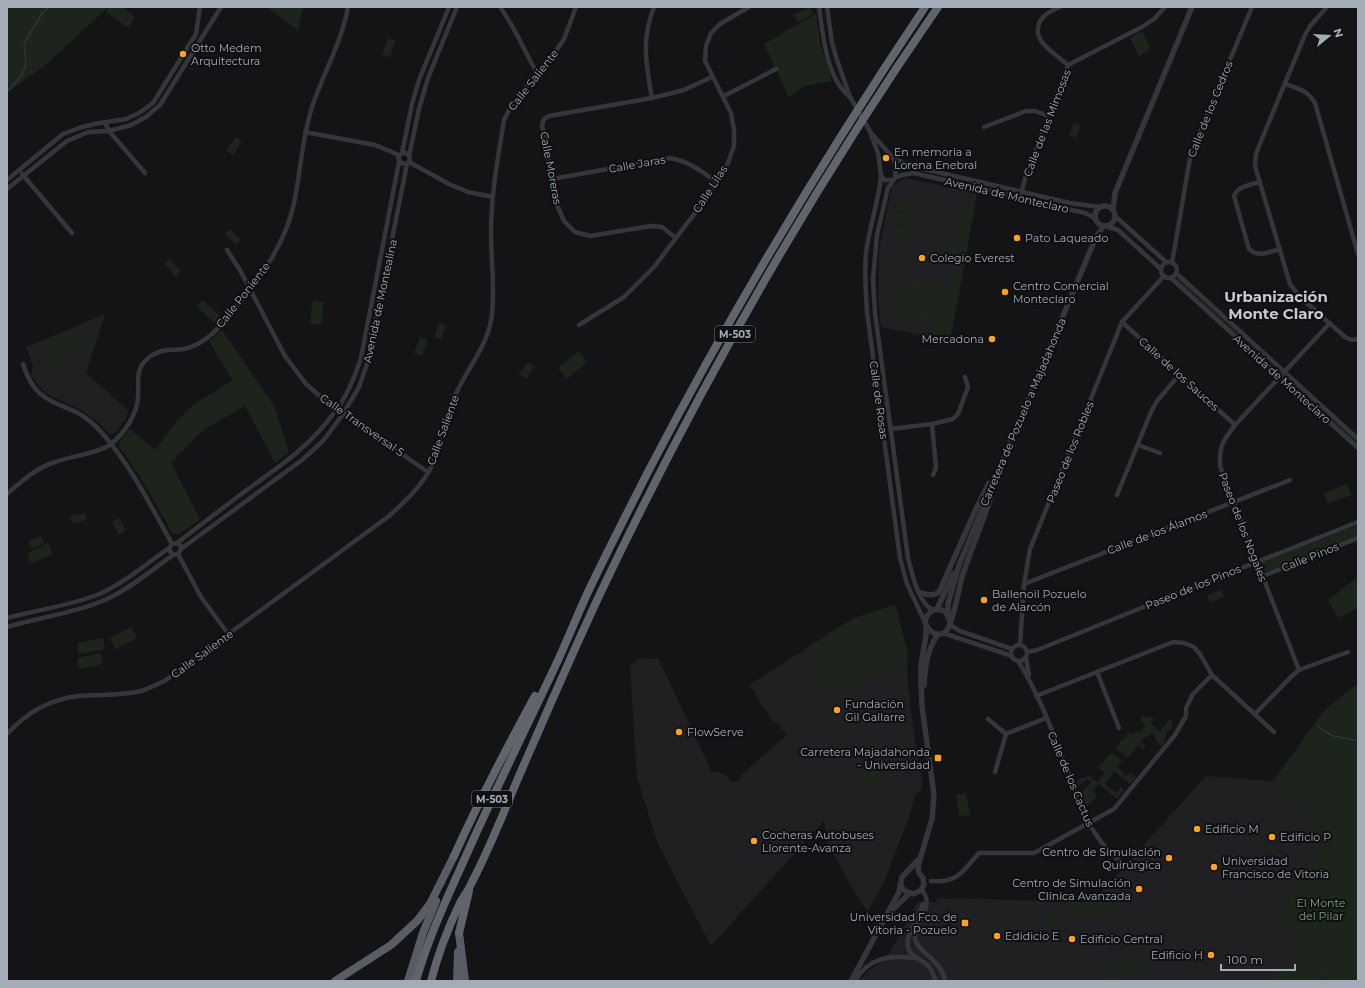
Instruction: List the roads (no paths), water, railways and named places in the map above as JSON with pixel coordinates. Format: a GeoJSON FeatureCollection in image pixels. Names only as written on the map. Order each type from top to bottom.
{"type":"FeatureCollection","features":[{"type":"Feature","properties":{"kind":"highway","name":"M-503"},"geometry":{"type":"LineString","coordinates":[[416,981],[441,910],[569,636],[575,620],[649,469],[748,288],[847,125],[925,7]]}},
{"type":"Feature","properties":{"kind":"highway","name":"M-503"},"geometry":{"type":"LineString","coordinates":[[457,981],[459,933],[470,887],[597,598],[691,414],[757,295],[819,190],[938,7]]}},
{"type":"Feature","properties":{"kind":"highway"},"geometry":{"type":"LineString","coordinates":[[335,981],[391,945],[417,921],[430,904],[481,797],[539,690],[566,633],[575,620]]}},
{"type":"Feature","properties":{"kind":"highway"},"geometry":{"type":"LineString","coordinates":[[408,981],[423,933],[454,856]]}},
{"type":"Feature","properties":{"kind":"highway","name":"M-503"},"geometry":{"type":"LineString","coordinates":[[431,981],[445,938],[461,900],[470,887]]}},
{"type":"Feature","properties":{"kind":"highway"},"geometry":{"type":"LineString","coordinates":[[459,933],[465,981]]}},
{"type":"Feature","properties":{"kind":"street"},"geometry":{"type":"LineString","coordinates":[[7,180],[63,134],[79,128],[126,119],[139,113],[153,102],[196,34],[200,7]]}},
{"type":"Feature","properties":{"kind":"street"},"geometry":{"type":"LineString","coordinates":[[7,190],[23,175],[66,141],[88,132],[109,131],[131,125],[146,117],[160,105],[221,7]]}},
{"type":"Feature","properties":{"kind":"street","name":"Calle Poniente"},"geometry":{"type":"LineString","coordinates":[[7,494],[29,475],[46,465],[98,450],[111,444],[124,430],[134,411],[138,400],[139,370],[145,361],[150,356],[158,352],[184,349],[203,341],[215,331],[250,290],[265,269],[278,247],[287,227],[294,204],[305,132],[312,105],[340,34],[348,7]]}},
{"type":"Feature","properties":{"kind":"street"},"geometry":{"type":"LineString","coordinates":[[449,7],[419,80],[399,162],[402,164],[408,163],[468,192],[493,197]]}},
{"type":"Feature","properties":{"kind":"street"},"geometry":{"type":"LineString","coordinates":[[408,163],[419,109],[428,78],[457,7]]}},
{"type":"Feature","properties":{"kind":"street"},"geometry":{"type":"LineString","coordinates":[[500,7],[514,28],[529,60],[537,72]]}},
{"type":"Feature","properties":{"kind":"street","name":"Calle Saliente"},"geometry":{"type":"LineString","coordinates":[[7,734],[20,721],[40,707],[51,703],[78,696],[126,694],[141,691],[177,673],[389,516],[413,494],[422,483],[436,455],[454,396],[484,346],[488,333],[492,315],[493,298],[491,232],[493,197],[504,120],[509,110],[537,72],[545,65],[564,39],[576,7]]}},
{"type":"Feature","properties":{"kind":"street"},"geometry":{"type":"LineString","coordinates":[[652,98],[647,72],[645,37],[654,7]]}},
{"type":"Feature","properties":{"kind":"street","name":"Calle Lilas"},"geometry":{"type":"LineString","coordinates":[[579,325],[624,298],[654,267],[717,182],[728,163],[734,146],[734,130],[731,113],[724,96],[712,77],[705,61],[706,46],[711,33],[720,24],[749,7]]}},
{"type":"Feature","properties":{"kind":"street"},"geometry":{"type":"LineString","coordinates":[[819,7],[829,63],[838,83],[846,94],[850,96]]}},
{"type":"Feature","properties":{"kind":"street"},"geometry":{"type":"LineString","coordinates":[[827,7],[836,60],[850,96],[869,130],[894,159],[896,168],[894,179],[884,180],[881,175]]}},
{"type":"Feature","properties":{"kind":"street"},"geometry":{"type":"LineString","coordinates":[[1060,7],[1048,12],[1041,18],[1038,28],[1038,35],[1041,42],[1068,65]]}},
{"type":"Feature","properties":{"kind":"street","name":"Calle de las Mimosas"},"geometry":{"type":"LineString","coordinates":[[1020,197],[1026,176],[1068,65],[1142,27],[1154,19],[1165,7]]}},
{"type":"Feature","properties":{"kind":"street"},"geometry":{"type":"LineString","coordinates":[[1115,191],[1095,212],[1095,221],[1106,227],[1118,230],[1161,269],[1164,276],[1171,278],[1176,273],[1176,265],[1166,262],[1120,222],[1115,216],[1113,210],[1115,191],[1192,7]]}},
{"type":"Feature","properties":{"kind":"street","name":"Calle de los Cedros"},"geometry":{"type":"LineString","coordinates":[[1172,263],[1188,164],[1252,7]]}},
{"type":"Feature","properties":{"kind":"street"},"geometry":{"type":"LineString","coordinates":[[1327,7],[1310,26],[1305,35],[1256,154],[1255,166],[1290,284],[1298,296],[1345,337],[1352,340],[1358,339]]}},
{"type":"Feature","properties":{"kind":"street"},"geometry":{"type":"LineString","coordinates":[[724,96],[776,69]]}},
{"type":"Feature","properties":{"kind":"street","name":"Calle Moreras"},"geometry":{"type":"LineString","coordinates":[[676,238],[662,227],[650,226],[590,236],[575,232],[564,221],[557,205],[542,125],[544,119],[549,116],[652,98],[684,90],[712,77]]}},
{"type":"Feature","properties":{"kind":"street"},"geometry":{"type":"LineString","coordinates":[[1285,84],[1305,91],[1311,95],[1315,103],[1358,254]]}},
{"type":"Feature","properties":{"kind":"street"},"geometry":{"type":"LineString","coordinates":[[984,127],[1026,111],[1035,111],[1049,116]]}},
{"type":"Feature","properties":{"kind":"street"},"geometry":{"type":"LineString","coordinates":[[105,123],[109,131],[145,173]]}},
{"type":"Feature","properties":{"kind":"street"},"geometry":{"type":"LineString","coordinates":[[869,130],[878,156],[887,152]]}},
{"type":"Feature","properties":{"kind":"street"},"geometry":{"type":"LineString","coordinates":[[305,132],[375,145],[400,154],[406,153],[409,156]]}},
{"type":"Feature","properties":{"kind":"street","name":"Calle de Rosas"},"geometry":{"type":"LineString","coordinates":[[878,156],[881,175],[880,186],[866,253],[865,278],[867,312],[900,558],[907,584],[925,624]]}},
{"type":"Feature","properties":{"kind":"street","name":"Calle Jaras"},"geometry":{"type":"LineString","coordinates":[[552,179],[669,158],[681,160],[694,166],[717,182]]}},
{"type":"Feature","properties":{"kind":"street","name":"Avenida de Monteclaro"},"geometry":{"type":"LineString","coordinates":[[894,159],[915,167],[1070,203],[1102,206]]}},
{"type":"Feature","properties":{"kind":"street","name":"Avenida de Montealina"},"geometry":{"type":"LineString","coordinates":[[7,618],[52,608],[98,594],[131,576],[293,456],[312,440],[337,410],[361,358],[399,162]]}},
{"type":"Feature","properties":{"kind":"street","name":"Avenida de Montealina"},"geometry":{"type":"LineString","coordinates":[[181,549],[302,460],[323,441],[343,414],[359,387],[367,364],[408,163]]}},
{"type":"Feature","properties":{"kind":"street"},"geometry":{"type":"LineString","coordinates":[[18,170],[72,234]]}},
{"type":"Feature","properties":{"kind":"street","name":"Avenida de Monteclaro"},"geometry":{"type":"LineString","coordinates":[[894,179],[902,175],[914,173],[1085,213],[1091,216],[1095,221]]}},
{"type":"Feature","properties":{"kind":"street","name":"Calle de Rosas"},"geometry":{"type":"LineString","coordinates":[[894,179],[888,188],[877,235],[873,279],[875,313],[908,558],[919,592],[928,608],[935,609]]}},
{"type":"Feature","properties":{"kind":"street"},"geometry":{"type":"LineString","coordinates":[[1260,182],[1239,188],[1234,196],[1249,249],[1254,254],[1261,254],[1280,249]]}},
{"type":"Feature","properties":{"kind":"street"},"geometry":{"type":"LineString","coordinates":[[1102,206],[1113,210]]}},
{"type":"Feature","properties":{"kind":"street"},"geometry":{"type":"LineString","coordinates":[[1106,227],[1112,224],[1115,216]]}},
{"type":"Feature","properties":{"kind":"street","name":"Carretera de Pozuelo a Majadahonda"},"geometry":{"type":"LineString","coordinates":[[1095,221],[1096,237]]}},
{"type":"Feature","properties":{"kind":"street","name":"Carretera de Pozuelo a Majadahonda"},"geometry":{"type":"LineString","coordinates":[[948,614],[948,604],[959,565],[1096,237],[1106,227]]}},
{"type":"Feature","properties":{"kind":"street","name":"Calle Transversal 5"},"geometry":{"type":"LineString","coordinates":[[228,250],[284,356],[306,384],[337,410],[428,472]]}},
{"type":"Feature","properties":{"kind":"street"},"geometry":{"type":"LineString","coordinates":[[1161,269],[1166,262]]}},
{"type":"Feature","properties":{"kind":"street","name":"Avenida de Monteclaro"},"geometry":{"type":"LineString","coordinates":[[1176,273],[1358,439]]}},
{"type":"Feature","properties":{"kind":"street","name":"Paseo de los Robles"},"geometry":{"type":"LineString","coordinates":[[1020,645],[1024,584],[1030,549],[1122,322],[1164,276]]}},
{"type":"Feature","properties":{"kind":"street","name":"Avenida de Monteclaro"},"geometry":{"type":"LineString","coordinates":[[1171,278],[1358,448]]}},
{"type":"Feature","properties":{"kind":"street","name":"Calle de los Sauces"},"geometry":{"type":"LineString","coordinates":[[1122,322],[1235,425]]}},
{"type":"Feature","properties":{"kind":"street","name":"Paseo de los Nogales"},"geometry":{"type":"LineString","coordinates":[[1299,670],[1220,466],[1219,453],[1223,442],[1235,425],[1329,324]]}},
{"type":"Feature","properties":{"kind":"street"},"geometry":{"type":"LineString","coordinates":[[23,364],[27,376],[41,395],[46,399],[78,413],[102,433],[111,444],[141,486],[173,545],[171,553],[176,554],[201,598],[229,634]]}},
{"type":"Feature","properties":{"kind":"street"},"geometry":{"type":"LineString","coordinates":[[1117,495],[1151,412],[1157,401],[1180,374]]}},
{"type":"Feature","properties":{"kind":"street"},"geometry":{"type":"LineString","coordinates":[[883,428],[891,429],[932,424],[953,419],[958,414],[968,387],[965,377]]}},
{"type":"Feature","properties":{"kind":"street"},"geometry":{"type":"LineString","coordinates":[[932,424],[936,468],[932,475]]}},
{"type":"Feature","properties":{"kind":"street"},"geometry":{"type":"LineString","coordinates":[[1138,445],[1160,453]]}},
{"type":"Feature","properties":{"kind":"street"},"geometry":{"type":"LineString","coordinates":[[919,592],[932,596],[939,592],[976,509],[992,476],[1005,454]]}},
{"type":"Feature","properties":{"kind":"street"},"geometry":{"type":"LineString","coordinates":[[924,716],[924,681],[930,647],[940,634],[946,630],[950,623],[962,578],[1005,454]]}},
{"type":"Feature","properties":{"kind":"street","name":"Calle de los Álamos"},"geometry":{"type":"LineString","coordinates":[[1024,584],[1290,480]]}},
{"type":"Feature","properties":{"kind":"street","name":"Paseo de los Pinos"},"geometry":{"type":"LineString","coordinates":[[1027,652],[1038,650],[1358,522]]}},
{"type":"Feature","properties":{"kind":"street","name":"Calle Pinos"},"geometry":{"type":"LineString","coordinates":[[1262,576],[1358,538]]}},
{"type":"Feature","properties":{"kind":"street"},"geometry":{"type":"LineString","coordinates":[[7,627],[89,606],[107,599],[127,589],[181,549],[181,546],[173,545]]}},
{"type":"Feature","properties":{"kind":"street","name":"Carretera de Pozuelo a Majadahonda"},"geometry":{"type":"LineString","coordinates":[[935,609],[959,565]]}},
{"type":"Feature","properties":{"kind":"street"},"geometry":{"type":"LineString","coordinates":[[945,981],[942,971],[916,943],[916,930],[927,904],[918,866],[928,837],[934,800],[924,716],[921,675],[922,656],[926,635],[926,615],[935,609],[943,610],[948,614],[950,623],[960,631],[1012,649]]}},
{"type":"Feature","properties":{"kind":"street"},"geometry":{"type":"LineString","coordinates":[[925,624],[930,632],[1012,656],[1013,659],[1018,661],[1022,661],[1026,658],[1027,652],[1025,648],[1020,645],[1012,649]]}},
{"type":"Feature","properties":{"kind":"street"},"geometry":{"type":"LineString","coordinates":[[1036,696],[1173,642],[1190,644],[1196,649],[1215,676],[1274,732]]}},
{"type":"Feature","properties":{"kind":"street"},"geometry":{"type":"LineString","coordinates":[[1012,649],[1012,656]]}},
{"type":"Feature","properties":{"kind":"street"},"geometry":{"type":"LineString","coordinates":[[1255,714],[1299,670],[1348,652]]}},
{"type":"Feature","properties":{"kind":"street","name":"Calle de los Cactus"},"geometry":{"type":"LineString","coordinates":[[1026,658],[1033,688]]}},
{"type":"Feature","properties":{"kind":"street","name":"Calle de los Cactus"},"geometry":{"type":"LineString","coordinates":[[1018,661],[1033,688],[1089,824],[1108,851],[1121,862]]}},
{"type":"Feature","properties":{"kind":"street"},"geometry":{"type":"LineString","coordinates":[[1097,672],[1119,728]]}},
{"type":"Feature","properties":{"kind":"street"},"geometry":{"type":"LineString","coordinates":[[908,871],[914,871],[930,882],[941,882],[952,879],[960,874],[979,853],[1034,854],[1114,810],[1175,735],[1186,716],[1186,708],[1193,694],[1215,676]]}},
{"type":"Feature","properties":{"kind":"street"},"geometry":{"type":"LineString","coordinates":[[988,718],[1006,734]]}},
{"type":"Feature","properties":{"kind":"street"},"geometry":{"type":"LineString","coordinates":[[1006,734],[1046,718]]}},
{"type":"Feature","properties":{"kind":"street"},"geometry":{"type":"LineString","coordinates":[[995,772],[1006,734]]}},
{"type":"Feature","properties":{"kind":"street"},"geometry":{"type":"LineString","coordinates":[[851,981],[899,892],[902,877],[920,858]]}},
{"type":"Feature","properties":{"kind":"street"},"geometry":{"type":"LineString","coordinates":[[900,884],[905,891],[915,893],[930,882]]}},
{"type":"Feature","properties":{"kind":"street"},"geometry":{"type":"LineString","coordinates":[[887,914],[910,893]]}},
{"type":"Feature","properties":{"kind":"street"},"geometry":{"type":"LineString","coordinates":[[924,904],[908,938],[908,947],[915,958],[929,967],[934,974],[936,981]]}},
{"type":"Feature","properties":{"kind":"street"},"geometry":{"type":"LineString","coordinates":[[855,981],[864,968],[880,959],[894,957],[915,958]]}},
{"type":"Feature","properties":{"kind":"waterway"},"geometry":{"type":"LineString","coordinates":[[7,92],[22,75],[26,64],[24,44],[42,13],[49,7]]}},
{"type":"Feature","properties":{"kind":"waterway"},"geometry":{"type":"LineString","coordinates":[[1318,727],[1333,736],[1358,741]]}},
{"type":"Feature","properties":{"kind":"place","name":"Otto Medem Arquitectura"},"geometry":{"type":"Point","coordinates":[183,54]}},
{"type":"Feature","properties":{"kind":"place","name":"En memoria a Lorena Enebral"},"geometry":{"type":"Point","coordinates":[886,158]}},
{"type":"Feature","properties":{"kind":"place","name":"Pato Laqueado"},"geometry":{"type":"Point","coordinates":[1017,238]}},
{"type":"Feature","properties":{"kind":"place","name":"Colegio Everest"},"geometry":{"type":"Point","coordinates":[922,258]}},
{"type":"Feature","properties":{"kind":"place","name":"Centro Comercial Monteclaro"},"geometry":{"type":"Point","coordinates":[1005,292]}},
{"type":"Feature","properties":{"kind":"place","name":"Mercadona"},"geometry":{"type":"Point","coordinates":[992,339]}},
{"type":"Feature","properties":{"kind":"place","name":"Ballenoil Pozuelo de Alarcón"},"geometry":{"type":"Point","coordinates":[984,600]}},
{"type":"Feature","properties":{"kind":"place","name":"Fundación Gil Gallarre"},"geometry":{"type":"Point","coordinates":[837,710]}},
{"type":"Feature","properties":{"kind":"place","name":"FlowServe"},"geometry":{"type":"Point","coordinates":[679,732]}},
{"type":"Feature","properties":{"kind":"place","name":"Carretera Majadahonda - Universidad"},"geometry":{"type":"Point","coordinates":[938,758]}},
{"type":"Feature","properties":{"kind":"place","name":"Edificio M"},"geometry":{"type":"Point","coordinates":[1197,829]}},
{"type":"Feature","properties":{"kind":"place","name":"Edificio P"},"geometry":{"type":"Point","coordinates":[1272,837]}},
{"type":"Feature","properties":{"kind":"place","name":"Cocheras Autobuses Llorente-Avanza"},"geometry":{"type":"Point","coordinates":[754,841]}},
{"type":"Feature","properties":{"kind":"place","name":"Centro de Simulación Quirúrgica"},"geometry":{"type":"Point","coordinates":[1169,858]}},
{"type":"Feature","properties":{"kind":"place","name":"Universidad Francisco de Vitoria"},"geometry":{"type":"Point","coordinates":[1214,867]}},
{"type":"Feature","properties":{"kind":"place","name":"Centro de Simulación Clínica Avanzada"},"geometry":{"type":"Point","coordinates":[1139,889]}},
{"type":"Feature","properties":{"kind":"place","name":"Universidad Fco. de Vitoria - Pozuelo"},"geometry":{"type":"Point","coordinates":[965,923]}},
{"type":"Feature","properties":{"kind":"place","name":"Edidicio E"},"geometry":{"type":"Point","coordinates":[997,936]}},
{"type":"Feature","properties":{"kind":"place","name":"Edificio Central"},"geometry":{"type":"Point","coordinates":[1072,939]}},
{"type":"Feature","properties":{"kind":"place","name":"Edificio H"},"geometry":{"type":"Point","coordinates":[1211,955]}},
{"type":"Feature","properties":{"kind":"district","name":"Urbanización Monte Claro"},"geometry":{"type":"Point","coordinates":[1276,306]}},
{"type":"Feature","properties":{"kind":"park label","name":"El Monte del Pilar"},"geometry":{"type":"Point","coordinates":[1321,909]}}]}
